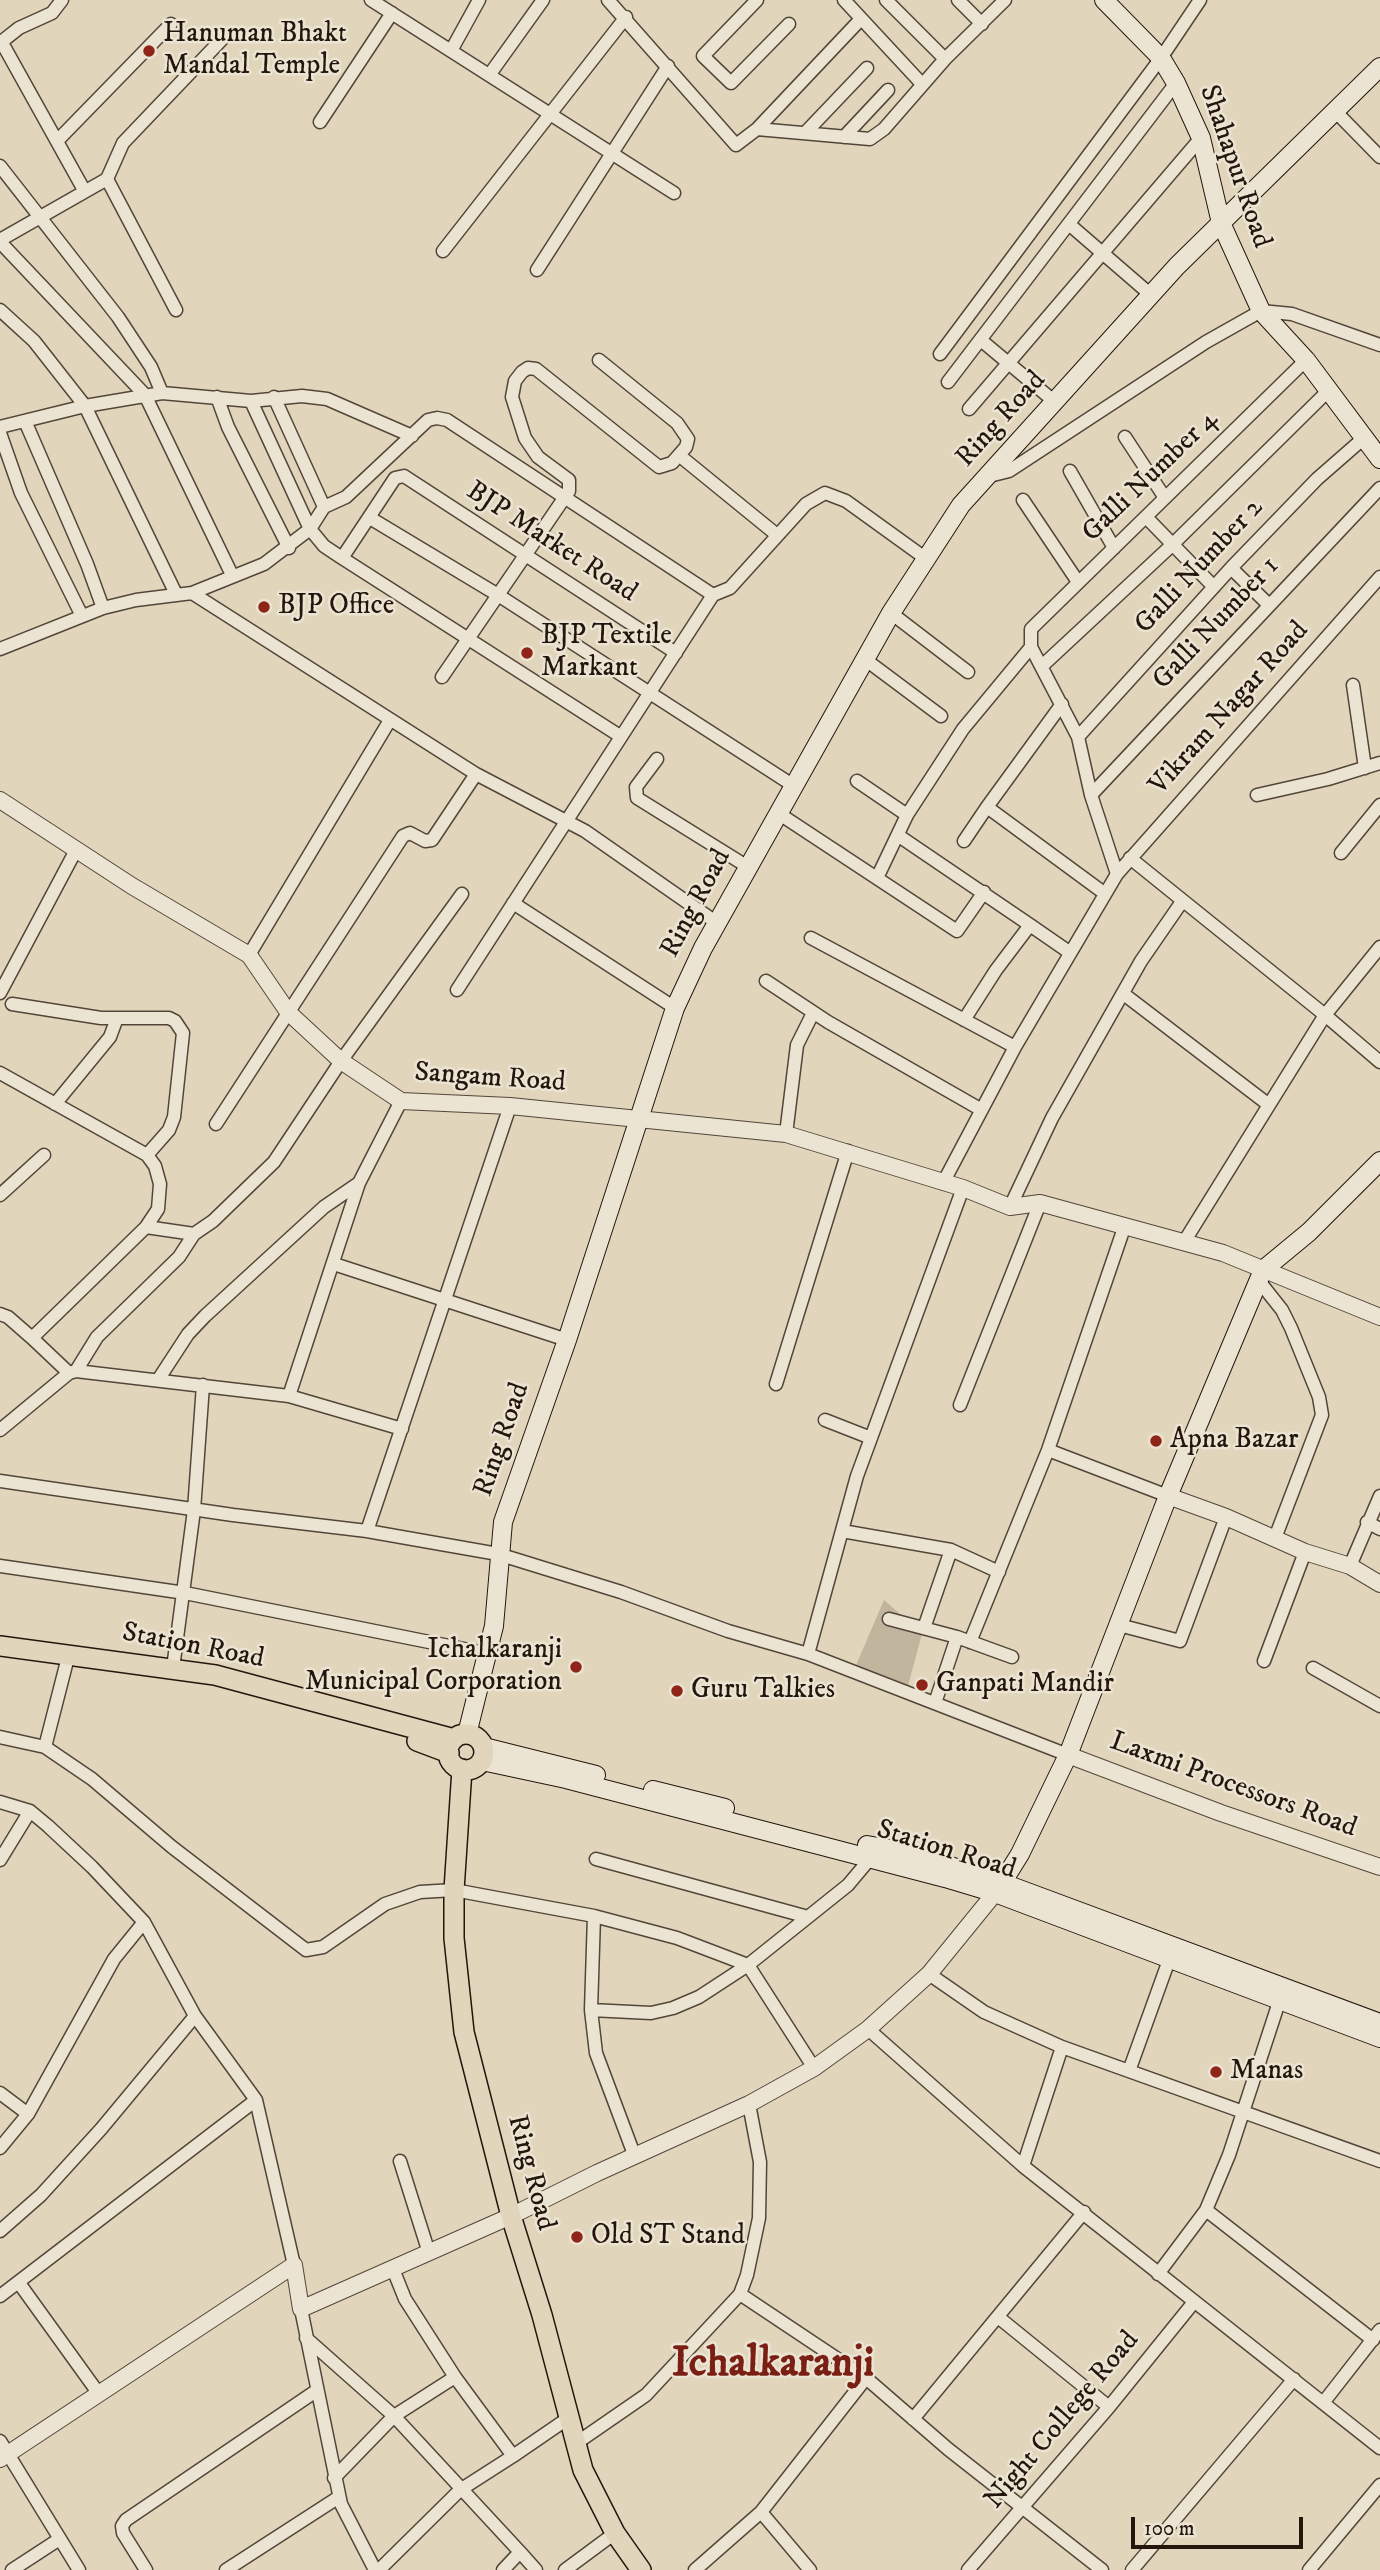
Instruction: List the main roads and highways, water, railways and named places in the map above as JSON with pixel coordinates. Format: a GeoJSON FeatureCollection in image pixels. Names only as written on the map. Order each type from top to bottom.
{"type":"FeatureCollection","features":[{"type":"Feature","properties":{"kind":"main road","name":"Shahapur Road"},"geometry":{"type":"LineString","coordinates":[[1104,0],[1161,58],[1176,83],[1201,138],[1222,223],[1261,311],[1306,360],[1380,459]]}},
{"type":"Feature","properties":{"kind":"main road","name":"Ring Road"},"geometry":{"type":"LineString","coordinates":[[457,1742],[489,1654],[503,1522],[567,1340],[675,1008],[717,923],[891,613],[961,505],[1151,295],[1380,67]]}},
{"type":"Feature","properties":{"kind":"main road"},"geometry":{"type":"LineString","coordinates":[[999,1888],[1068,1755],[1168,1496],[1261,1275],[1309,1232],[1380,1161]]}},
{"type":"Feature","properties":{"kind":"main road","name":"Station Road"},"geometry":{"type":"LineString","coordinates":[[0,1646],[215,1675],[457,1742]]}},
{"type":"Feature","properties":{"kind":"main road","name":"Station Road"},"geometry":{"type":"LineString","coordinates":[[0,1657],[196,1683],[424,1743],[457,1742]]}},
{"type":"Feature","properties":{"kind":"main road"},"geometry":{"type":"LineString","coordinates":[[475,1736],[483,1754],[469,1770],[455,1766],[457,1742],[475,1736]]}},
{"type":"Feature","properties":{"kind":"main road","name":"Station Road"},"geometry":{"type":"LineString","coordinates":[[483,1754],[875,1853],[999,1888],[1380,2023]]}},
{"type":"Feature","properties":{"kind":"main road","name":"Ring Road"},"geometry":{"type":"LineString","coordinates":[[462,1769],[454,1890],[454,1938],[464,2032],[511,2216],[542,2315],[575,2444],[593,2494],[615,2533],[641,2570]]}},
{"type":"Feature","properties":{"kind":"main road","name":"Station Road"},"geometry":{"type":"LineString","coordinates":[[999,1888],[1169,1960],[1380,2038]]}},
{"type":"Feature","properties":{"kind":"place","name":"Hanuman Bhakt Mandal Temple"},"geometry":{"type":"Point","coordinates":[149,51]}},
{"type":"Feature","properties":{"kind":"place","name":"BJP Office"},"geometry":{"type":"Point","coordinates":[264,607]}},
{"type":"Feature","properties":{"kind":"place","name":"BJP Textile Markant"},"geometry":{"type":"Point","coordinates":[527,653]}},
{"type":"Feature","properties":{"kind":"place","name":"Apna Bazar"},"geometry":{"type":"Point","coordinates":[1156,1441]}},
{"type":"Feature","properties":{"kind":"place","name":"Ichalkaranji Municipal Corporation"},"geometry":{"type":"Point","coordinates":[576,1667]}},
{"type":"Feature","properties":{"kind":"place","name":"Ganpati Mandir"},"geometry":{"type":"Point","coordinates":[922,1685]}},
{"type":"Feature","properties":{"kind":"place","name":"Guru Talkies"},"geometry":{"type":"Point","coordinates":[677,1691]}},
{"type":"Feature","properties":{"kind":"place","name":"Manas"},"geometry":{"type":"Point","coordinates":[1216,2072]}},
{"type":"Feature","properties":{"kind":"place","name":"Old ST Stand"},"geometry":{"type":"Point","coordinates":[577,2237]}},
{"type":"Feature","properties":{"kind":"district","name":"Ichalkaranji"},"geometry":{"type":"Point","coordinates":[773,2366]}}]}
